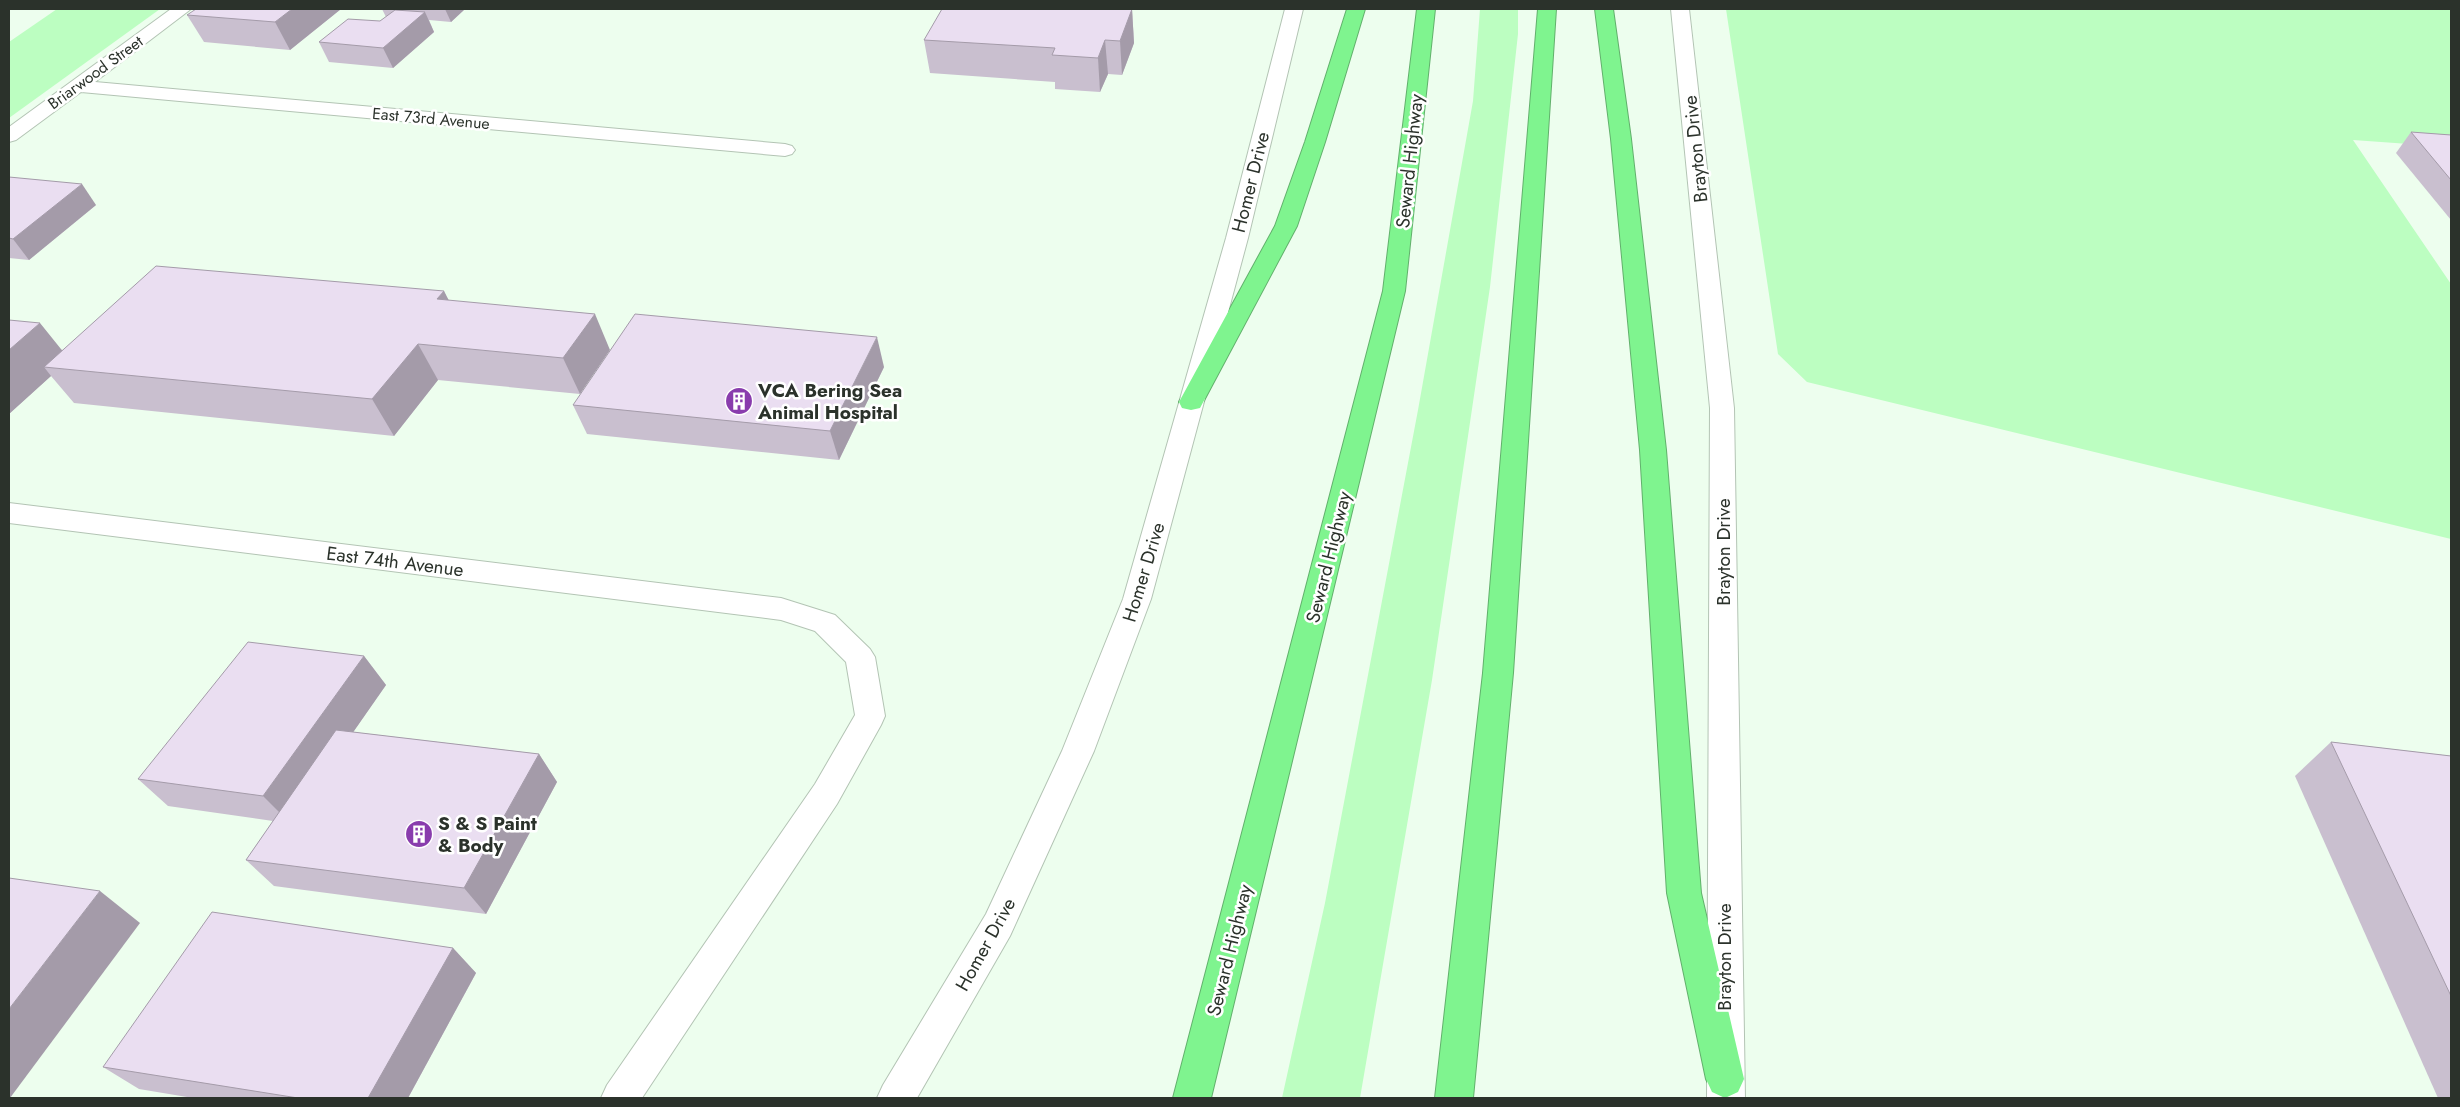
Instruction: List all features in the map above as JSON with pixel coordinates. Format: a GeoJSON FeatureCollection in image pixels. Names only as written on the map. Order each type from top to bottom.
{"type":"FeatureCollection","features":[{"type":"Feature","properties":{"kind":"highway"},"geometry":{"type":"LineString","coordinates":[[1191,402],[1286,226],[1315,142],[1356,9]]}},
{"type":"Feature","properties":{"kind":"highway","name":"Seward Highway"},"geometry":{"type":"LineString","coordinates":[[1192,1098],[1394,291],[1426,9]]}},
{"type":"Feature","properties":{"kind":"highway"},"geometry":{"type":"LineString","coordinates":[[1454,1098],[1498,673],[1536,181],[1547,9]]}},
{"type":"Feature","properties":{"kind":"highway"},"geometry":{"type":"LineString","coordinates":[[1604,9],[1621,139],[1653,450],[1684,893],[1725,1089]]}},
{"type":"Feature","properties":{"kind":"street","name":"Briarwood Street"},"geometry":{"type":"LineString","coordinates":[[9,136],[182,9]]}},
{"type":"Feature","properties":{"kind":"street","name":"Homer Drive"},"geometry":{"type":"LineString","coordinates":[[896,1098],[998,925],[1078,751],[1137,599],[1237,238],[1294,9]]}},
{"type":"Feature","properties":{"kind":"street","name":"Brayton Drive"},"geometry":{"type":"LineString","coordinates":[[1680,9],[1722,408],[1725,1089]]}},
{"type":"Feature","properties":{"kind":"street","name":"East 73rd Avenue"},"geometry":{"type":"LineString","coordinates":[[77,86],[785,150]]}},
{"type":"Feature","properties":{"kind":"street","name":"East 74th Avenue"},"geometry":{"type":"LineString","coordinates":[[9,513],[781,609],[825,623],[860,657],[870,716],[826,794],[620,1098]]}},
{"type":"Feature","properties":{"kind":"green space"},"geometry":{"type":"Polygon","coordinates":[[[57,9],[160,9],[9,118],[9,42],[57,9]]]}},
{"type":"Feature","properties":{"kind":"green space"},"geometry":{"type":"Polygon","coordinates":[[[1480,9],[1518,9],[1518,34],[1490,287],[1432,680],[1360,1098],[1282,1098],[1325,903],[1418,410],[1473,101],[1480,9]]]}},
{"type":"Feature","properties":{"kind":"green space"},"geometry":{"type":"Polygon","coordinates":[[[1726,9],[2451,9],[2451,147],[2353,140],[2451,284],[2451,539],[1807,382],[1778,354],[1726,9]]]}},
{"type":"Feature","properties":{"kind":"building"},"geometry":{"type":"Polygon","coordinates":[[[196,9],[292,9],[275,22],[187,15],[196,9]]]}},
{"type":"Feature","properties":{"kind":"building"},"geometry":{"type":"Polygon","coordinates":[[[942,9],[1132,9],[1120,41],[1105,40],[1098,58],[1052,55],[1055,48],[924,40],[942,9]]]}},
{"type":"Feature","properties":{"kind":"building"},"geometry":{"type":"Polygon","coordinates":[[[395,10],[425,12],[383,48],[319,42],[348,19],[380,21],[395,10]]]}},
{"type":"Feature","properties":{"kind":"building"},"geometry":{"type":"Polygon","coordinates":[[[2411,132],[2451,135],[2451,180],[2411,132]]]}},
{"type":"Feature","properties":{"kind":"building"},"geometry":{"type":"Polygon","coordinates":[[[9,177],[82,184],[13,239],[9,238],[9,177]]]}},
{"type":"Feature","properties":{"kind":"building"},"geometry":{"type":"Polygon","coordinates":[[[156,266],[444,291],[437,299],[595,314],[563,358],[418,344],[372,399],[44,367],[156,266]]]}},
{"type":"Feature","properties":{"kind":"building","name":"VCA Bering Sea Animal Hospital"},"geometry":{"type":"Polygon","coordinates":[[[635,314],[877,337],[830,431],[573,405],[635,314]]]}},
{"type":"Feature","properties":{"kind":"building"},"geometry":{"type":"Polygon","coordinates":[[[9,320],[40,323],[9,350],[9,320]]]}},
{"type":"Feature","properties":{"kind":"building"},"geometry":{"type":"Polygon","coordinates":[[[248,642],[364,656],[263,796],[138,779],[248,642]]]}},
{"type":"Feature","properties":{"kind":"building","name":"S & S Paint & Body"},"geometry":{"type":"Polygon","coordinates":[[[336,730],[539,754],[464,888],[246,860],[336,730]]]}},
{"type":"Feature","properties":{"kind":"building"},"geometry":{"type":"Polygon","coordinates":[[[2331,742],[2451,756],[2451,996],[2331,742]]]}},
{"type":"Feature","properties":{"kind":"building"},"geometry":{"type":"Polygon","coordinates":[[[9,878],[100,891],[9,1009],[9,878]]]}},
{"type":"Feature","properties":{"kind":"building"},"geometry":{"type":"Polygon","coordinates":[[[212,912],[453,948],[368,1098],[298,1098],[103,1067],[212,912]]]}},
{"type":"Feature","properties":{"kind":"place","name":"VCA Bering Sea Animal Hospital"},"geometry":{"type":"Point","coordinates":[739,401]}},
{"type":"Feature","properties":{"kind":"place","name":"S & S Paint & Body"},"geometry":{"type":"Point","coordinates":[419,834]}}]}
